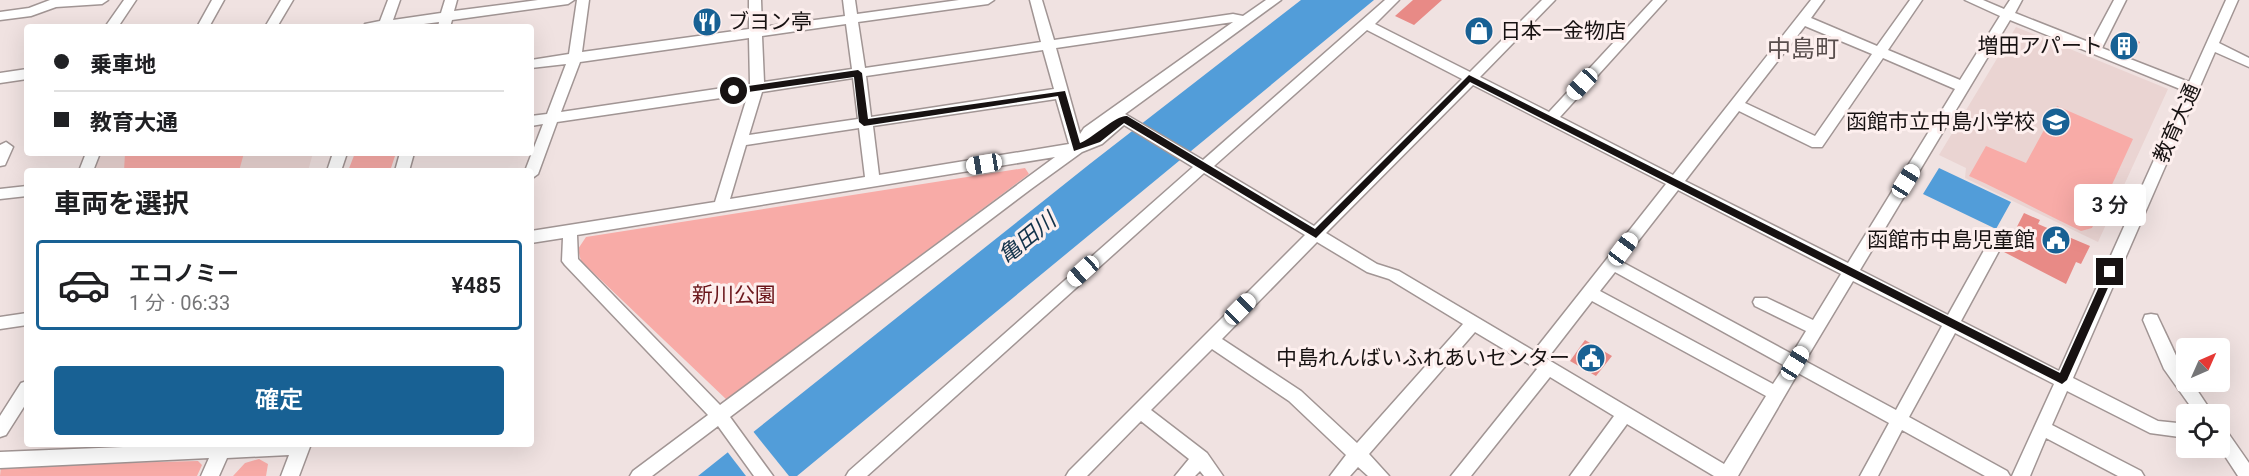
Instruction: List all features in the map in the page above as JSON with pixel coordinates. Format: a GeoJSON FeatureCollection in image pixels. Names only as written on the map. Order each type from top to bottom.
{"type":"FeatureCollection","features":[{"type":"Feature","properties":{"kind":"street"},"geometry":{"type":"LineString","coordinates":[[0,16],[31,12],[54,3],[102,0]]}},
{"type":"Feature","properties":{"kind":"street"},"geometry":{"type":"LineString","coordinates":[[113,24],[130,0]]}},
{"type":"Feature","properties":{"kind":"street"},"geometry":{"type":"LineString","coordinates":[[205,24],[218,0]]}},
{"type":"Feature","properties":{"kind":"street"},"geometry":{"type":"LineString","coordinates":[[273,24],[287,0]]}},
{"type":"Feature","properties":{"kind":"street"},"geometry":{"type":"LineString","coordinates":[[386,24],[394,0]]}},
{"type":"Feature","properties":{"kind":"street"},"geometry":{"type":"LineString","coordinates":[[445,22],[450,0]]}},
{"type":"Feature","properties":{"kind":"street"},"geometry":{"type":"LineString","coordinates":[[415,24],[445,22],[568,0]]}},
{"type":"Feature","properties":{"kind":"street"},"geometry":{"type":"LineString","coordinates":[[533,168],[554,118],[574,57],[583,0]]}},
{"type":"Feature","properties":{"kind":"street"},"geometry":{"type":"LineString","coordinates":[[720,207],[757,87],[755,0]]}},
{"type":"Feature","properties":{"kind":"street"},"geometry":{"type":"LineString","coordinates":[[849,0],[873,182]]}},
{"type":"Feature","properties":{"kind":"street"},"geometry":{"type":"LineString","coordinates":[[534,63],[988,0]]}},
{"type":"Feature","properties":{"kind":"street"},"geometry":{"type":"LineString","coordinates":[[1036,0],[1077,148]]}},
{"type":"Feature","properties":{"kind":"street"},"geometry":{"type":"LineString","coordinates":[[639,476],[1077,148],[1089,132],[1275,0]]}},
{"type":"Feature","properties":{"kind":"street"},"geometry":{"type":"LineString","coordinates":[[855,476],[1188,177],[1204,167],[1393,0]]}},
{"type":"Feature","properties":{"kind":"street"},"geometry":{"type":"LineString","coordinates":[[1075,476],[1549,0]]}},
{"type":"Feature","properties":{"kind":"street"},"geometry":{"type":"LineString","coordinates":[[1550,119],[1660,0]]}},
{"type":"Feature","properties":{"kind":"street"},"geometry":{"type":"LineString","coordinates":[[1461,476],[1542,364],[1589,292],[1818,0]]}},
{"type":"Feature","properties":{"kind":"street"},"geometry":{"type":"LineString","coordinates":[[1736,104],[1817,143],[1917,0]]}},
{"type":"Feature","properties":{"kind":"street"},"geometry":{"type":"LineString","coordinates":[[1971,0],[2192,89]]}},
{"type":"Feature","properties":{"kind":"street"},"geometry":{"type":"LineString","coordinates":[[1128,121],[1372,268],[1394,275],[1474,322],[1728,476],[2016,0]]}},
{"type":"Feature","properties":{"kind":"street"},"geometry":{"type":"LineString","coordinates":[[2094,50],[2120,0]]}},
{"type":"Feature","properties":{"kind":"street","name":"教育大通"},"geometry":{"type":"LineString","coordinates":[[2021,476],[2232,0]]}},
{"type":"Feature","properties":{"kind":"street"},"geometry":{"type":"LineString","coordinates":[[534,121],[1233,18],[1245,21]]}},
{"type":"Feature","properties":{"kind":"street"},"geometry":{"type":"LineString","coordinates":[[1803,20],[1964,87]]}},
{"type":"Feature","properties":{"kind":"street"},"geometry":{"type":"LineString","coordinates":[[1365,24],[2156,428],[2176,430]]}},
{"type":"Feature","properties":{"kind":"street"},"geometry":{"type":"LineString","coordinates":[[2212,45],[2249,63]]}},
{"type":"Feature","properties":{"kind":"street"},"geometry":{"type":"LineString","coordinates":[[0,78],[24,74]]}},
{"type":"Feature","properties":{"kind":"street"},"geometry":{"type":"LineString","coordinates":[[534,237],[1077,148],[1097,140],[1128,121],[1160,91],[1171,76]]}},
{"type":"Feature","properties":{"kind":"street"},"geometry":{"type":"LineString","coordinates":[[740,141],[1062,93]]}},
{"type":"Feature","properties":{"kind":"street"},"geometry":{"type":"LineString","coordinates":[[0,162],[6,147]]}},
{"type":"Feature","properties":{"kind":"street"},"geometry":{"type":"LineString","coordinates":[[0,194],[24,191]]}},
{"type":"Feature","properties":{"kind":"street"},"geometry":{"type":"LineString","coordinates":[[570,231],[570,261],[719,415],[764,476]]}},
{"type":"Feature","properties":{"kind":"street"},"geometry":{"type":"LineString","coordinates":[[1869,476],[1992,249]]}},
{"type":"Feature","properties":{"kind":"street"},"geometry":{"type":"LineString","coordinates":[[1612,263],[2001,476]]}},
{"type":"Feature","properties":{"kind":"street"},"geometry":{"type":"LineString","coordinates":[[1589,292],[1777,394]]}},
{"type":"Feature","properties":{"kind":"street"},"geometry":{"type":"LineString","coordinates":[[1761,302],[1817,329]]}},
{"type":"Feature","properties":{"kind":"street"},"geometry":{"type":"LineString","coordinates":[[0,323],[24,315]]}},
{"type":"Feature","properties":{"kind":"street"},"geometry":{"type":"LineString","coordinates":[[2151,320],[2170,364],[2198,404]]}},
{"type":"Feature","properties":{"kind":"street"},"geometry":{"type":"LineString","coordinates":[[1339,476],[1474,322]]}},
{"type":"Feature","properties":{"kind":"street"},"geometry":{"type":"LineString","coordinates":[[1210,339],[1295,396],[1380,476]]}},
{"type":"Feature","properties":{"kind":"street"},"geometry":{"type":"LineString","coordinates":[[0,430],[24,393]]}},
{"type":"Feature","properties":{"kind":"street"},"geometry":{"type":"LineString","coordinates":[[1140,411],[1201,458],[1214,476]]}},
{"type":"Feature","properties":{"kind":"street"},"geometry":{"type":"LineString","coordinates":[[1579,476],[1625,414]]}},
{"type":"Feature","properties":{"kind":"street"},"geometry":{"type":"LineString","coordinates":[[2041,427],[2135,476]]}},
{"type":"Feature","properties":{"kind":"street"},"geometry":{"type":"LineString","coordinates":[[0,460],[262,447]]}},
{"type":"Feature","properties":{"kind":"street"},"geometry":{"type":"LineString","coordinates":[[290,476],[301,447]]}},
{"type":"Feature","properties":{"kind":"street"},"geometry":{"type":"LineString","coordinates":[[210,476],[222,448]]}},
{"type":"Feature","properties":{"kind":"street"},"geometry":{"type":"LineString","coordinates":[[2230,450],[2248,476]]}},
{"type":"Feature","properties":{"kind":"street"},"geometry":{"type":"LineString","coordinates":[[1184,476],[1201,458]]}},
{"type":"Feature","properties":{"kind":"shaded area","name":"函館市立中島小学校"},"geometry":{"type":"Polygon","coordinates":[[[2016,27],[2168,89],[2098,242],[1965,178],[1966,168],[1939,155],[2016,27]]]}},
{"type":"Feature","properties":{"kind":"shaded area"},"geometry":{"type":"Polygon","coordinates":[[[100,156],[312,156],[309,168],[95,168],[100,156]]]}},
{"type":"Feature","properties":{"kind":"green space"},"geometry":{"type":"Polygon","coordinates":[[[2057,106],[2133,139],[2092,228],[2081,231],[1969,176],[1986,146],[2026,163],[2057,106]]]}},
{"type":"Feature","properties":{"kind":"green space"},"geometry":{"type":"Polygon","coordinates":[[[125,156],[243,156],[240,168],[124,168],[125,156]]]}},
{"type":"Feature","properties":{"kind":"green space"},"geometry":{"type":"Polygon","coordinates":[[[354,156],[395,156],[391,168],[349,168],[354,156]]]}},
{"type":"Feature","properties":{"kind":"green space","name":"新川公園"},"geometry":{"type":"Polygon","coordinates":[[[1025,168],[1029,174],[727,400],[581,261],[578,249],[586,237],[1025,168]]]}},
{"type":"Feature","properties":{"kind":"green space"},"geometry":{"type":"Polygon","coordinates":[[[259,459],[268,464],[266,476],[233,476],[245,463],[259,459]]]}},
{"type":"Feature","properties":{"kind":"green space"},"geometry":{"type":"Polygon","coordinates":[[[198,461],[202,465],[197,476],[0,476],[1,466],[198,461]]]}},
{"type":"Feature","properties":{"kind":"water","name":"亀田川"},"geometry":{"type":"Polygon","coordinates":[[[1301,0],[1374,0],[797,476],[698,476],[1091,163],[1301,0]]]}},
{"type":"Feature","properties":{"kind":"water"},"geometry":{"type":"Polygon","coordinates":[[[1939,168],[2011,202],[1996,229],[1923,194],[1939,168]]]}},
{"type":"Feature","properties":{"kind":"pier"},"geometry":{"type":"Polygon","coordinates":[[[752,430],[789,476],[746,476],[726,450],[752,430]]]}},
{"type":"Feature","properties":{"kind":"building"},"geometry":{"type":"Polygon","coordinates":[[[1413,0],[1442,0],[1414,25],[1395,16],[1413,0]]]}},
{"type":"Feature","properties":{"kind":"building","name":"増田アパート"},"geometry":{"type":"Polygon","coordinates":[[[2118,34],[2140,42],[2132,57],[2110,49],[2118,34]]]}},
{"type":"Feature","properties":{"kind":"building"},"geometry":{"type":"Polygon","coordinates":[[[2024,213],[2040,220],[2038,224],[2090,246],[2081,264],[2076,262],[2066,284],[2004,252],[2024,213]]]}},
{"type":"Feature","properties":{"kind":"building","name":"中島れんばいふれあいセンター"},"geometry":{"type":"Polygon","coordinates":[[[1585,340],[1612,356],[1596,376],[1570,361],[1585,340]]]}},
{"type":"Feature","properties":{"kind":"place","name":"ブヨン亭"},"geometry":{"type":"Point","coordinates":[707,22]}},
{"type":"Feature","properties":{"kind":"place","name":"日本一金物店"},"geometry":{"type":"Point","coordinates":[1479,31]}},
{"type":"Feature","properties":{"kind":"place","name":"増田アパート"},"geometry":{"type":"Point","coordinates":[2124,46]}},
{"type":"Feature","properties":{"kind":"place","name":"函館市立中島小学校"},"geometry":{"type":"Point","coordinates":[2056,122]}},
{"type":"Feature","properties":{"kind":"place","name":"函館市中島児童館"},"geometry":{"type":"Point","coordinates":[2056,240]}},
{"type":"Feature","properties":{"kind":"place","name":"中島れんばいふれあいセンター"},"geometry":{"type":"Point","coordinates":[1591,358]}},
{"type":"Feature","properties":{"kind":"district","name":"中島町"},"geometry":{"type":"Point","coordinates":[1803,49]}},
{"type":"Feature","properties":{"kind":"route"},"geometry":{"type":"LineString","coordinates":[[734,91],[858,73],[864,122],[1062,93],[1077,148],[1097,140],[1123,118],[1316,234],[1469,78],[2062,380],[2110,272]]}}]}
